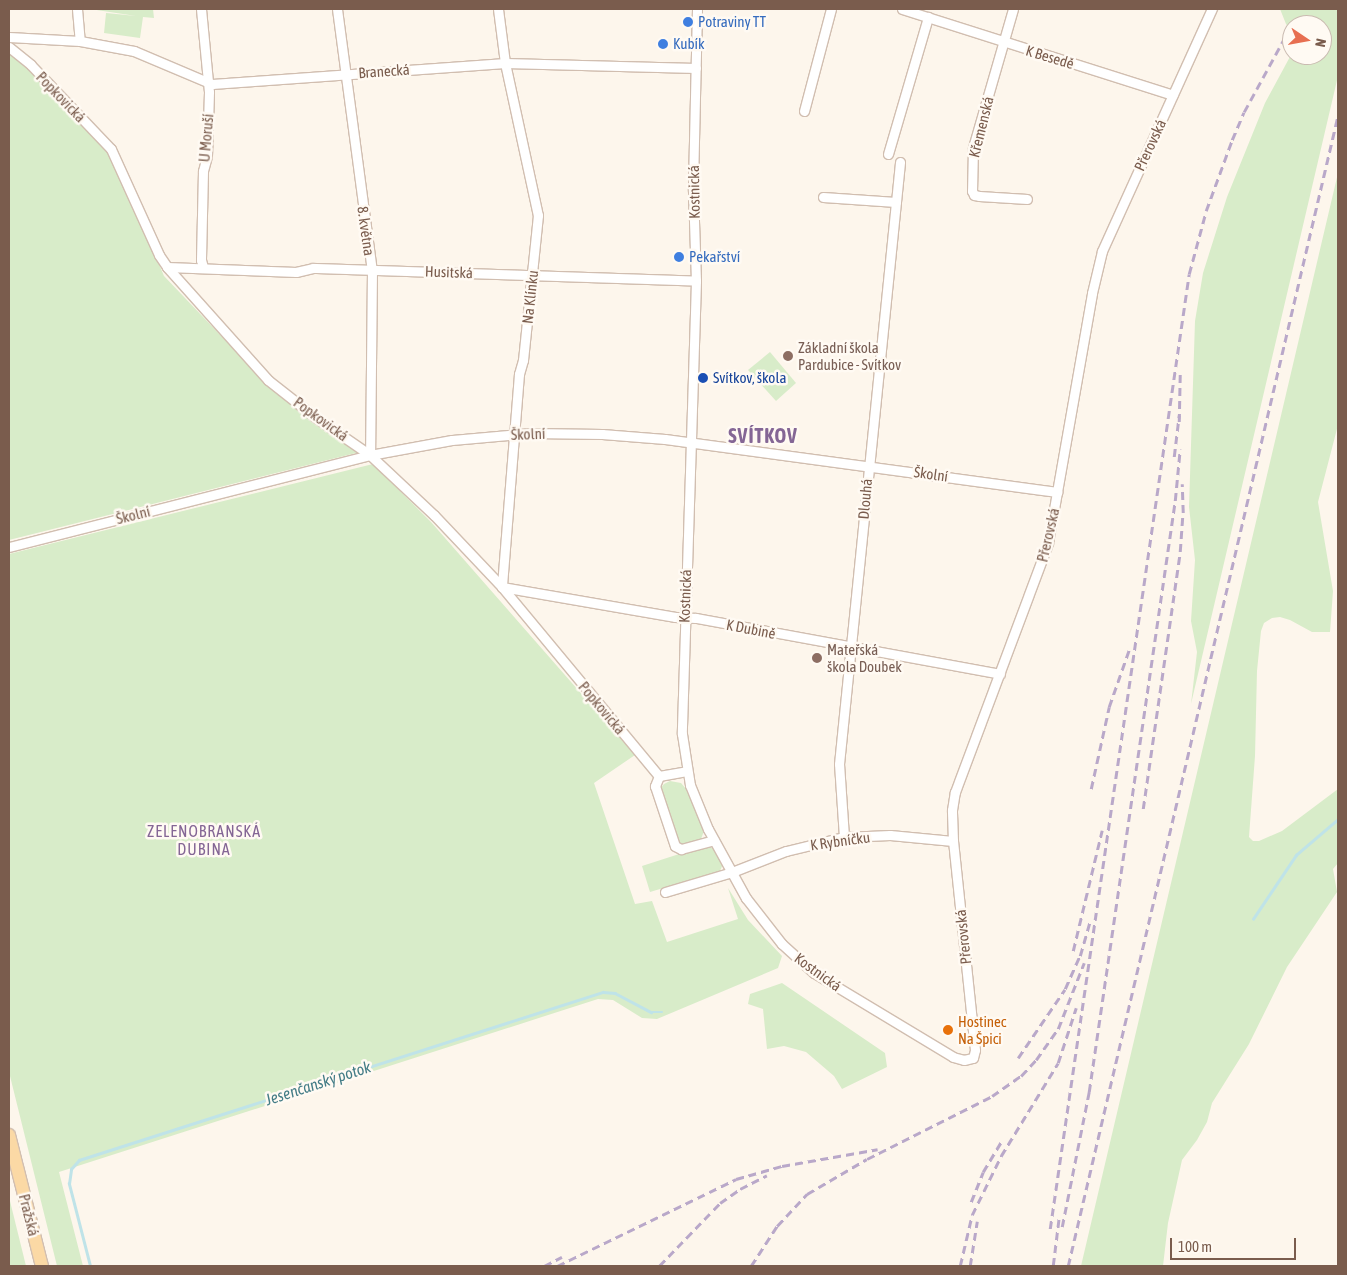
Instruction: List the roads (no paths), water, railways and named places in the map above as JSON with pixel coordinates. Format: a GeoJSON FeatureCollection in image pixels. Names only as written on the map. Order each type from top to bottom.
{"type":"FeatureCollection","features":[{"type":"Feature","properties":{"kind":"main road","name":"Pražská"},"geometry":{"type":"LineString","coordinates":[[9,1135],[42,1266]]}},
{"type":"Feature","properties":{"kind":"street"},"geometry":{"type":"LineString","coordinates":[[77,9],[80,41]]}},
{"type":"Feature","properties":{"kind":"street","name":"U Moruší"},"geometry":{"type":"LineString","coordinates":[[201,9],[209,84],[207,156],[203,171],[200,260],[203,267]]}},
{"type":"Feature","properties":{"kind":"street","name":"8. května"},"geometry":{"type":"LineString","coordinates":[[337,9],[372,270],[370,455]]}},
{"type":"Feature","properties":{"kind":"street","name":"Na Klínku"},"geometry":{"type":"LineString","coordinates":[[498,9],[505,63],[537,209],[523,360],[519,371],[502,588]]}},
{"type":"Feature","properties":{"kind":"street"},"geometry":{"type":"LineString","coordinates":[[697,11],[706,9]]}},
{"type":"Feature","properties":{"kind":"street"},"geometry":{"type":"LineString","coordinates":[[804,110],[831,9]]}},
{"type":"Feature","properties":{"kind":"street","name":"K Besedě"},"geometry":{"type":"LineString","coordinates":[[902,9],[1173,95]]}},
{"type":"Feature","properties":{"kind":"street","name":"Křemenská"},"geometry":{"type":"LineString","coordinates":[[1013,9],[973,148],[972,191],[977,196],[1027,199]]}},
{"type":"Feature","properties":{"kind":"street","name":"Přerovská"},"geometry":{"type":"LineString","coordinates":[[960,1060],[971,1059],[975,1050],[953,841],[952,810],[955,792],[1043,561],[1092,292],[1101,256],[1114,222],[1212,9]]}},
{"type":"Feature","properties":{"kind":"street","name":"Kostnická"},"geometry":{"type":"LineString","coordinates":[[697,11],[693,190],[696,281],[692,443],[684,618],[682,734],[686,771],[695,800],[732,872],[756,912],[797,959],[814,973],[960,1060]]}},
{"type":"Feature","properties":{"kind":"street"},"geometry":{"type":"LineString","coordinates":[[888,154],[928,17]]}},
{"type":"Feature","properties":{"kind":"street","name":"Branecká"},"geometry":{"type":"LineString","coordinates":[[9,37],[80,41],[134,52],[209,84],[505,63],[696,68]]}},
{"type":"Feature","properties":{"kind":"street","name":"Popkovická"},"geometry":{"type":"LineString","coordinates":[[9,47],[30,65],[115,154],[159,255],[180,283],[268,380],[314,417],[370,455],[434,515],[502,588],[659,776]]}},
{"type":"Feature","properties":{"kind":"street"},"geometry":{"type":"LineString","coordinates":[[795,98],[805,101]]}},
{"type":"Feature","properties":{"kind":"street","name":"Dlouhá"},"geometry":{"type":"LineString","coordinates":[[844,837],[839,776],[900,162]]}},
{"type":"Feature","properties":{"kind":"street"},"geometry":{"type":"LineString","coordinates":[[822,197],[836,202],[896,202]]}},
{"type":"Feature","properties":{"kind":"street","name":"Husitská"},"geometry":{"type":"LineString","coordinates":[[167,267],[296,272],[313,268],[696,281]]}},
{"type":"Feature","properties":{"kind":"street"},"geometry":{"type":"LineString","coordinates":[[180,283],[190,268]]}},
{"type":"Feature","properties":{"kind":"street","name":"Školní"},"geometry":{"type":"LineString","coordinates":[[9,547],[370,455],[452,440],[515,434],[602,434],[692,443],[1057,492]]}},
{"type":"Feature","properties":{"kind":"street","name":"K Dubině"},"geometry":{"type":"LineString","coordinates":[[502,588],[684,618],[696,618],[1000,674]]}},
{"type":"Feature","properties":{"kind":"street"},"geometry":{"type":"LineString","coordinates":[[686,771],[659,776],[655,786],[675,846],[681,849],[714,840]]}},
{"type":"Feature","properties":{"kind":"street","name":"K Rybníčku"},"geometry":{"type":"LineString","coordinates":[[732,872],[786,851],[844,837],[890,835],[953,841]]}},
{"type":"Feature","properties":{"kind":"street"},"geometry":{"type":"LineString","coordinates":[[665,892],[732,872]]}},
{"type":"Feature","properties":{"kind":"waterway"},"geometry":{"type":"LineString","coordinates":[[1253,919],[1296,855],[1338,819]]}},
{"type":"Feature","properties":{"kind":"waterway","name":"Jesenčanský potok"},"geometry":{"type":"LineString","coordinates":[[90,1266],[69,1184],[71,1169],[79,1160],[603,992],[615,993],[651,1012],[662,1012]]}},
{"type":"Feature","properties":{"kind":"railway"},"geometry":{"type":"LineString","coordinates":[[1050,1229],[1189,274],[1206,211],[1232,140],[1244,112],[1282,42]]}},
{"type":"Feature","properties":{"kind":"railway"},"geometry":{"type":"LineString","coordinates":[[1068,1266],[1338,115]]}},
{"type":"Feature","properties":{"kind":"railway"},"geometry":{"type":"LineString","coordinates":[[1179,422],[1180,374]]}},
{"type":"Feature","properties":{"kind":"railway"},"geometry":{"type":"LineString","coordinates":[[1174,457],[1179,415]]}},
{"type":"Feature","properties":{"kind":"railway"},"geometry":{"type":"LineString","coordinates":[[1062,1227],[1089,1092],[1175,501],[1180,449]]}},
{"type":"Feature","properties":{"kind":"railway"},"geometry":{"type":"LineString","coordinates":[[1143,809],[1180,552],[1183,513],[1182,484]]}},
{"type":"Feature","properties":{"kind":"railway"},"geometry":{"type":"LineString","coordinates":[[1091,789],[1109,707],[1129,650]]}},
{"type":"Feature","properties":{"kind":"railway"},"geometry":{"type":"LineString","coordinates":[[1073,951],[1102,830]]}},
{"type":"Feature","properties":{"kind":"railway"},"geometry":{"type":"LineString","coordinates":[[1018,1058],[1065,989],[1080,956],[1090,921]]}},
{"type":"Feature","properties":{"kind":"railway"},"geometry":{"type":"LineString","coordinates":[[751,1266],[777,1226],[807,1194],[867,1159],[992,1096],[1021,1076],[1036,1060],[1058,1029],[1084,963]]}},
{"type":"Feature","properties":{"kind":"railway"},"geometry":{"type":"LineString","coordinates":[[960,1266],[972,1215],[1001,1156],[1058,1063],[1076,1008]]}},
{"type":"Feature","properties":{"kind":"railway"},"geometry":{"type":"LineString","coordinates":[[971,1202],[983,1172],[1001,1142]]}},
{"type":"Feature","properties":{"kind":"railway"},"geometry":{"type":"LineString","coordinates":[[557,1266],[736,1179],[782,1166],[878,1149]]}},
{"type":"Feature","properties":{"kind":"railway"},"geometry":{"type":"LineString","coordinates":[[659,1266],[720,1203],[740,1189],[767,1175]]}},
{"type":"Feature","properties":{"kind":"railway"},"geometry":{"type":"LineString","coordinates":[[1053,1266],[1059,1217]]}},
{"type":"Feature","properties":{"kind":"railway"},"geometry":{"type":"LineString","coordinates":[[970,1266],[977,1222]]}},
{"type":"Feature","properties":{"kind":"railway"},"geometry":{"type":"LineString","coordinates":[[544,1266],[562,1257]]}},
{"type":"Feature","properties":{"kind":"place","name":"Potraviny TT"},"geometry":{"type":"Point","coordinates":[688,22]}},
{"type":"Feature","properties":{"kind":"place","name":"Kubík"},"geometry":{"type":"Point","coordinates":[663,44]}},
{"type":"Feature","properties":{"kind":"place","name":"Pekařství"},"geometry":{"type":"Point","coordinates":[679,257]}},
{"type":"Feature","properties":{"kind":"place","name":"Základní škola Pardubice - Svítkov"},"geometry":{"type":"Point","coordinates":[788,356]}},
{"type":"Feature","properties":{"kind":"place","name":"Svítkov, škola"},"geometry":{"type":"Point","coordinates":[703,378]}},
{"type":"Feature","properties":{"kind":"place","name":"Mateřská škola Doubek"},"geometry":{"type":"Point","coordinates":[817,658]}},
{"type":"Feature","properties":{"kind":"place","name":"Hostinec Na Špici"},"geometry":{"type":"Point","coordinates":[948,1030]}},
{"type":"Feature","properties":{"kind":"district","name":"SVÍTKOV"},"geometry":{"type":"Point","coordinates":[763,435]}},
{"type":"Feature","properties":{"kind":"district","name":"ZELENOBRANSKÁ DUBINA"},"geometry":{"type":"Point","coordinates":[204,840]}}]}
